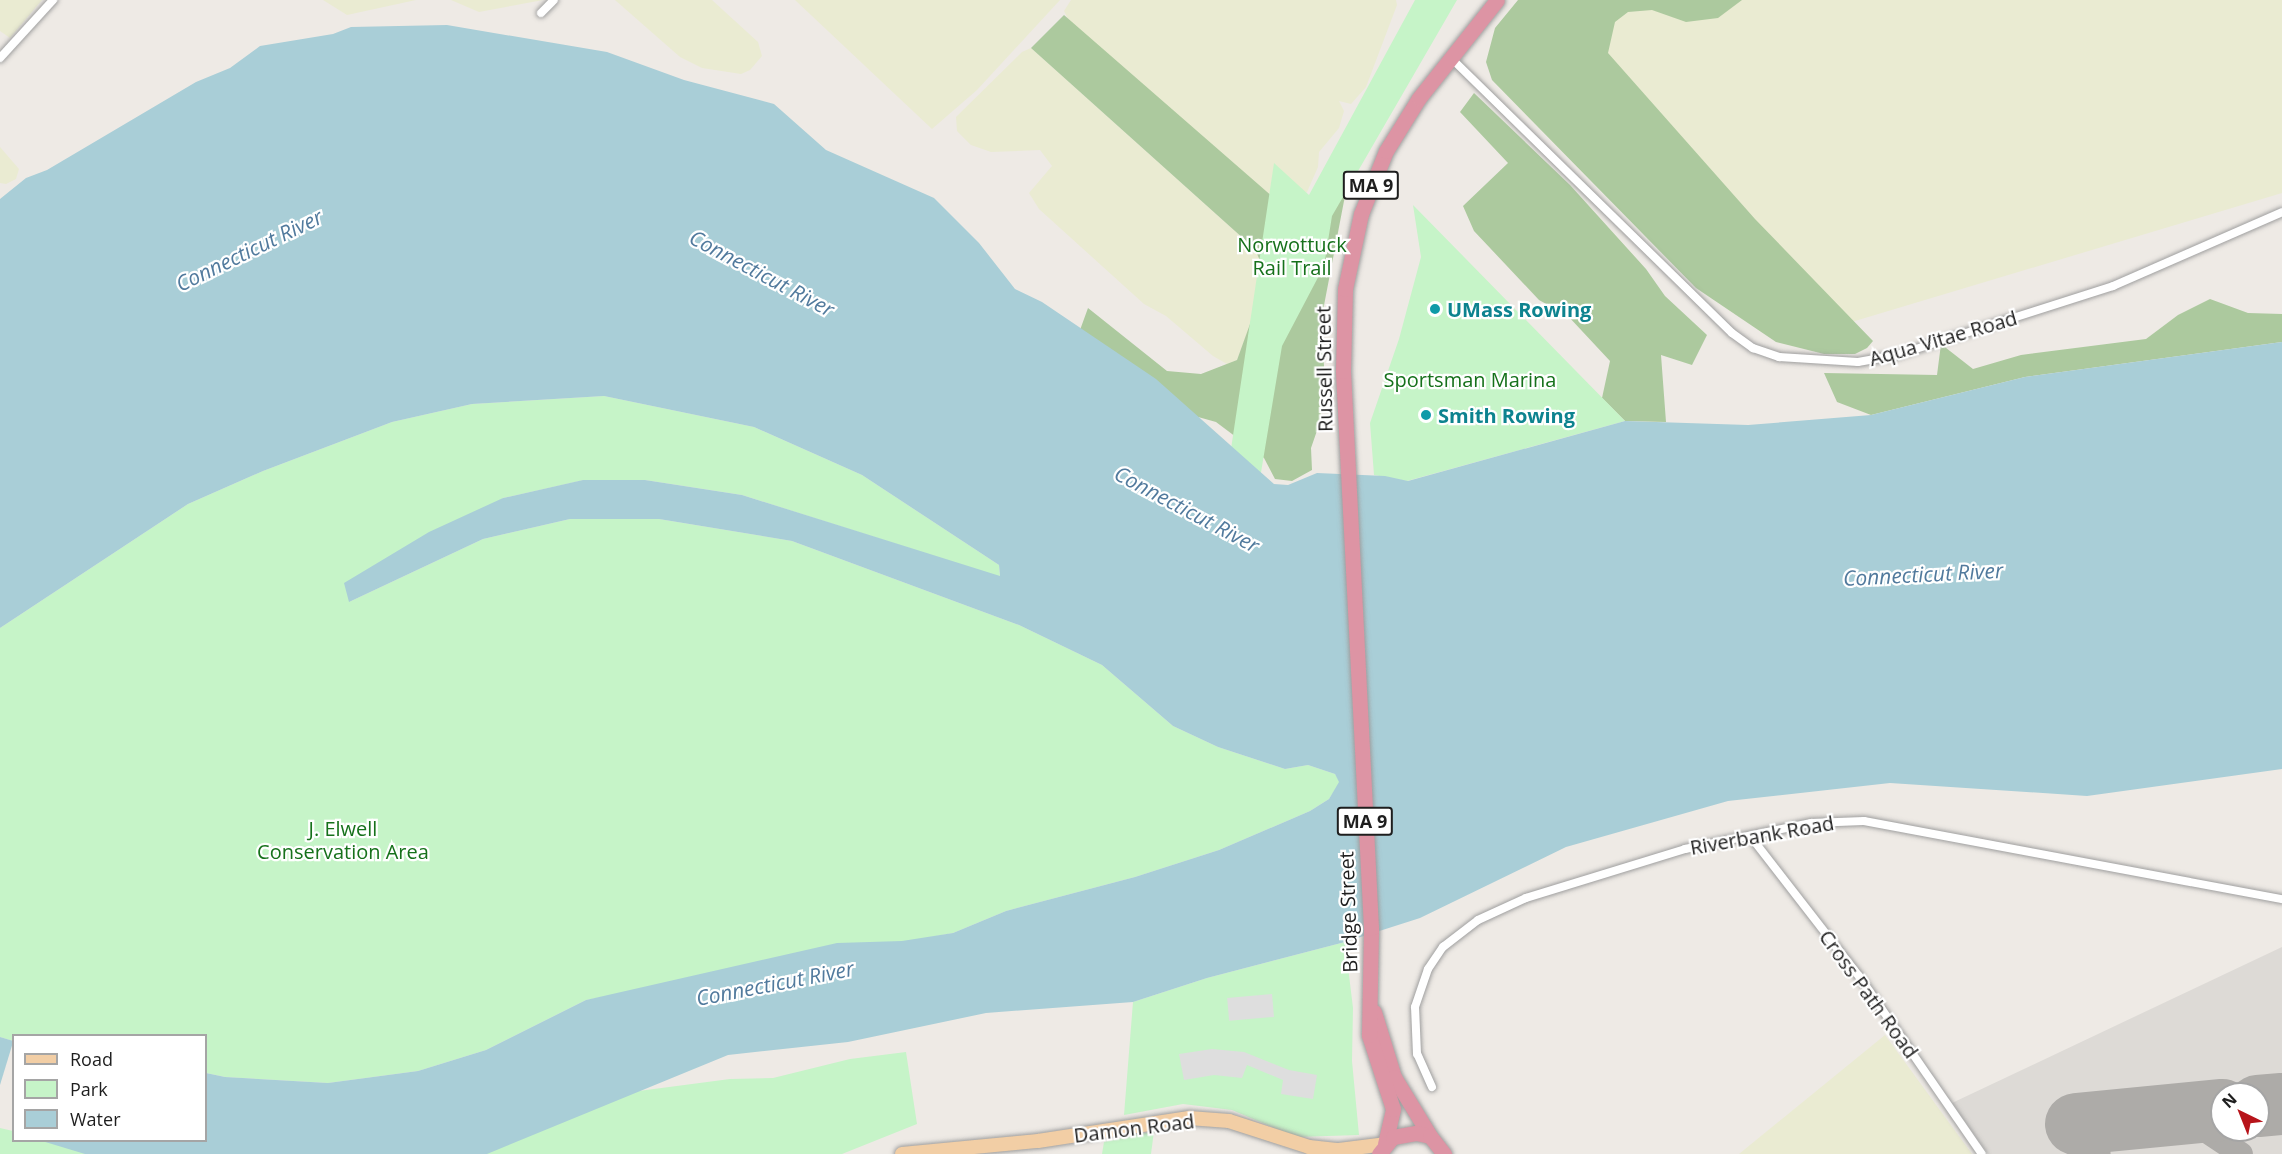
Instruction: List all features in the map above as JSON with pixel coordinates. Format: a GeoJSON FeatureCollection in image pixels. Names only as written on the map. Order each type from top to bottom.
{"type":"FeatureCollection","features":[{"type":"Feature","properties":{"kind":"highway","name":"Russell Street"},"geometry":{"type":"LineString","coordinates":[[1354,636],[1344,398],[1344,297],[1361,214],[1373,180],[1402,122],[1497,0]]}},
{"type":"Feature","properties":{"kind":"highway","name":"Bridge Street"},"geometry":{"type":"LineString","coordinates":[[1354,636],[1372,1006],[1370,1049],[1393,1109],[1382,1149]]}},
{"type":"Feature","properties":{"kind":"highway","name":"Bridge Street"},"geometry":{"type":"LineString","coordinates":[[1372,1006],[1391,1071],[1430,1136],[1444,1154]]}},
{"type":"Feature","properties":{"kind":"highway"},"geometry":{"type":"LineString","coordinates":[[1382,1149],[1408,1133],[1430,1136]]}},
{"type":"Feature","properties":{"kind":"main road","name":"Damon Road"},"geometry":{"type":"LineString","coordinates":[[902,1154],[1038,1141],[1189,1118],[1229,1121],[1288,1142],[1339,1150],[1382,1149]]}},
{"type":"Feature","properties":{"kind":"main road","name":"Damon Road"},"geometry":{"type":"LineString","coordinates":[[1258,1132],[1298,1154]]}},
{"type":"Feature","properties":{"kind":"street"},"geometry":{"type":"LineString","coordinates":[[0,58],[53,0]]}},
{"type":"Feature","properties":{"kind":"street"},"geometry":{"type":"LineString","coordinates":[[542,13],[554,0]]}},
{"type":"Feature","properties":{"kind":"street","name":"Aqua Vitae Road"},"geometry":{"type":"LineString","coordinates":[[1451,57],[1732,333],[1753,348],[1779,357],[1858,362],[1912,350],[2113,286],[2282,212]]}},
{"type":"Feature","properties":{"kind":"street","name":"Riverbank Road"},"geometry":{"type":"LineString","coordinates":[[1432,1087],[1417,1054],[1414,1036],[1418,993],[1435,958],[1465,929],[1507,905],[1600,873],[1685,849],[1811,823],[1873,822],[2092,866],[2282,898]]}},
{"type":"Feature","properties":{"kind":"street","name":"Cross Path Road"},"geometry":{"type":"LineString","coordinates":[[1751,837],[1859,976],[1982,1154]]}},
{"type":"Feature","properties":{"kind":"shaded area"},"geometry":{"type":"Polygon","coordinates":[[[2282,947],[2282,1154],[1988,1154],[1952,1103],[2282,947]]]}},
{"type":"Feature","properties":{"kind":"shaded area"},"geometry":{"type":"Polygon","coordinates":[[[1272,994],[1274,1017],[1229,1021],[1227,998],[1272,994]]]}},
{"type":"Feature","properties":{"kind":"shaded area"},"geometry":{"type":"Polygon","coordinates":[[[1212,1049],[1244,1052],[1289,1070],[1317,1075],[1313,1099],[1281,1094],[1283,1080],[1247,1065],[1242,1078],[1214,1075],[1184,1080],[1179,1054],[1212,1049]]]}},
{"type":"Feature","properties":{"kind":"green space"},"geometry":{"type":"Polygon","coordinates":[[[0,0],[42,0],[10,38],[0,31],[0,0]]]}},
{"type":"Feature","properties":{"kind":"green space"},"geometry":{"type":"Polygon","coordinates":[[[323,0],[416,0],[347,15],[323,0]]]}},
{"type":"Feature","properties":{"kind":"green space"},"geometry":{"type":"Polygon","coordinates":[[[451,0],[543,0],[479,12],[451,0]]]}},
{"type":"Feature","properties":{"kind":"green space"},"geometry":{"type":"Polygon","coordinates":[[[615,0],[712,0],[758,42],[762,56],[750,70],[741,74],[702,68],[680,57],[615,0]]]}},
{"type":"Feature","properties":{"kind":"green space"},"geometry":{"type":"Polygon","coordinates":[[[795,0],[1060,0],[977,90],[932,129],[795,0]]]}},
{"type":"Feature","properties":{"kind":"green space"},"geometry":{"type":"Polygon","coordinates":[[[1071,0],[1396,0],[1397,5],[1366,87],[1351,104],[1339,101],[1344,111],[1339,128],[1319,152],[1318,167],[1307,192],[1286,209],[1069,21],[1064,11],[1071,0]]]}},
{"type":"Feature","properties":{"kind":"green space","name":"Norwottuck Rail Trail"},"geometry":{"type":"Polygon","coordinates":[[[1415,0],[1457,0],[1332,216],[1324,266],[1282,346],[1239,605],[1209,595],[1274,163],[1309,195],[1415,0]]]}},
{"type":"Feature","properties":{"kind":"green space"},"geometry":{"type":"Polygon","coordinates":[[[1419,0],[1358,151],[1344,201],[1321,321],[1324,366],[1320,422],[1311,448],[1312,470],[1292,481],[1275,479],[1264,458],[1216,422],[1191,415],[1080,330],[1088,308],[1167,371],[1201,374],[1237,360],[1267,277],[1255,249],[1031,48],[1064,15],[1290,212],[1305,204],[1419,0]]]}},
{"type":"Feature","properties":{"kind":"green space"},"geometry":{"type":"Polygon","coordinates":[[[1518,0],[1742,0],[1718,18],[1686,22],[1652,10],[1628,12],[1615,22],[1608,53],[1755,219],[1873,341],[1867,348],[1855,354],[1824,354],[1776,342],[1696,288],[1492,80],[1486,62],[1495,28],[1518,0]]]}},
{"type":"Feature","properties":{"kind":"green space"},"geometry":{"type":"Polygon","coordinates":[[[1608,0],[2282,0],[2282,193],[1815,333],[1495,64],[1608,0]]]}},
{"type":"Feature","properties":{"kind":"green space"},"geometry":{"type":"Polygon","coordinates":[[[1031,48],[1255,249],[1262,262],[1265,286],[1237,360],[1227,364],[1213,356],[1166,316],[1144,304],[1039,209],[1029,193],[1052,166],[1040,150],[991,152],[971,145],[957,131],[956,117],[1022,52],[1031,48]]]}},
{"type":"Feature","properties":{"kind":"green space"},"geometry":{"type":"Polygon","coordinates":[[[1474,93],[1570,185],[1646,269],[1665,296],[1707,335],[1692,365],[1661,355],[1666,422],[1625,421],[1602,398],[1610,361],[1568,316],[1539,300],[1474,231],[1463,206],[1508,163],[1460,112],[1474,93]]]}},
{"type":"Feature","properties":{"kind":"green space"},"geometry":{"type":"Polygon","coordinates":[[[0,147],[19,169],[16,179],[6,184],[0,183],[0,147]]]}},
{"type":"Feature","properties":{"kind":"green space","name":"Sportsman Marina"},"geometry":{"type":"Polygon","coordinates":[[[1413,205],[1625,421],[1407,481],[1374,475],[1370,423],[1399,339],[1421,257],[1413,205]]]}},
{"type":"Feature","properties":{"kind":"green space"},"geometry":{"type":"Polygon","coordinates":[[[2210,299],[2248,313],[2282,314],[2282,342],[2025,377],[1871,415],[1837,402],[1824,373],[1937,375],[1941,344],[1973,369],[2021,355],[2146,339],[2178,315],[2210,299]]]}},
{"type":"Feature","properties":{"kind":"green space","name":"J. Elwell Conservation Area"},"geometry":{"type":"Polygon","coordinates":[[[604,396],[754,427],[862,475],[999,565],[1000,577],[742,495],[645,480],[584,480],[503,498],[349,602],[483,539],[570,519],[659,519],[792,541],[1019,625],[1102,665],[1173,726],[1218,747],[1285,769],[1308,765],[1335,774],[1340,782],[1329,799],[1310,811],[1219,850],[1135,877],[1006,911],[953,933],[586,1000],[486,1050],[418,1071],[328,1083],[225,1077],[207,1073],[207,1034],[12,1034],[12,1041],[0,1037],[0,628],[188,504],[263,471],[392,422],[472,404],[604,396]]]}},
{"type":"Feature","properties":{"kind":"green space"},"geometry":{"type":"Polygon","coordinates":[[[1345,942],[1353,1008],[1352,1061],[1359,1135],[1296,1137],[1232,1110],[1183,1104],[1124,1115],[1133,1002],[1207,978],[1345,942]]]}},
{"type":"Feature","properties":{"kind":"green space"},"geometry":{"type":"Polygon","coordinates":[[[1885,1035],[1972,1154],[1739,1154],[1885,1035]]]}},
{"type":"Feature","properties":{"kind":"green space"},"geometry":{"type":"Polygon","coordinates":[[[906,1052],[917,1124],[842,1154],[452,1154],[631,1092],[730,1079],[773,1078],[850,1059],[906,1052]]]}},
{"type":"Feature","properties":{"kind":"green space"},"geometry":{"type":"Polygon","coordinates":[[[0,1128],[12,1131],[12,1142],[50,1142],[123,1154],[0,1154],[0,1128]]]}},
{"type":"Feature","properties":{"kind":"green space"},"geometry":{"type":"Polygon","coordinates":[[[1154,1131],[1151,1154],[1102,1154],[1104,1142],[1154,1131]]]}},
{"type":"Feature","properties":{"kind":"water","name":"Connecticut River"},"geometry":{"type":"Polygon","coordinates":[[[447,25],[607,52],[684,80],[774,104],[826,150],[934,198],[979,243],[1015,289],[1042,302],[1156,379],[1274,484],[1288,485],[1317,473],[1385,476],[1408,481],[1625,421],[1748,425],[1871,415],[2025,377],[2282,342],[2282,769],[2087,796],[1890,783],[1728,801],[1566,847],[1420,918],[1345,942],[1207,978],[1133,1002],[986,1013],[848,1042],[728,1055],[487,1154],[85,1154],[45,1142],[207,1142],[207,1073],[225,1077],[328,1083],[418,1071],[486,1050],[586,1000],[837,943],[902,941],[953,933],[1006,911],[1135,877],[1219,850],[1310,811],[1329,799],[1339,782],[1335,774],[1308,765],[1285,769],[1218,747],[1173,726],[1102,665],[1019,625],[792,541],[659,519],[570,519],[483,539],[349,602],[344,583],[429,532],[503,498],[583,480],[645,480],[742,495],[1000,576],[999,565],[862,475],[754,427],[604,396],[472,404],[392,422],[263,471],[188,504],[0,628],[0,199],[26,178],[47,170],[196,82],[230,68],[260,46],[333,34],[351,27],[447,25]]]}},
{"type":"Feature","properties":{"kind":"water"},"geometry":{"type":"Polygon","coordinates":[[[0,1037],[12,1041],[12,1046],[0,1085],[0,1037]]]}},
{"type":"Feature","properties":{"kind":"taxiway"},"geometry":{"type":"LineString","coordinates":[[2181,1114],[2241,1154]]}},
{"type":"Feature","properties":{"kind":"taxiway"},"geometry":{"type":"LineString","coordinates":[[2081,1124],[2085,1142],[2099,1154]]}},
{"type":"Feature","properties":{"kind":"runway"},"geometry":{"type":"LineString","coordinates":[[2270,1105],[2282,1104]]}},
{"type":"Feature","properties":{"kind":"runway"},"geometry":{"type":"LineString","coordinates":[[2076,1124],[2210,1111]]}},
{"type":"Feature","properties":{"kind":"place","name":"UMass Rowing"},"geometry":{"type":"Point","coordinates":[1435,309]}},
{"type":"Feature","properties":{"kind":"place","name":"Smith Rowing"},"geometry":{"type":"Point","coordinates":[1426,415]}}]}
